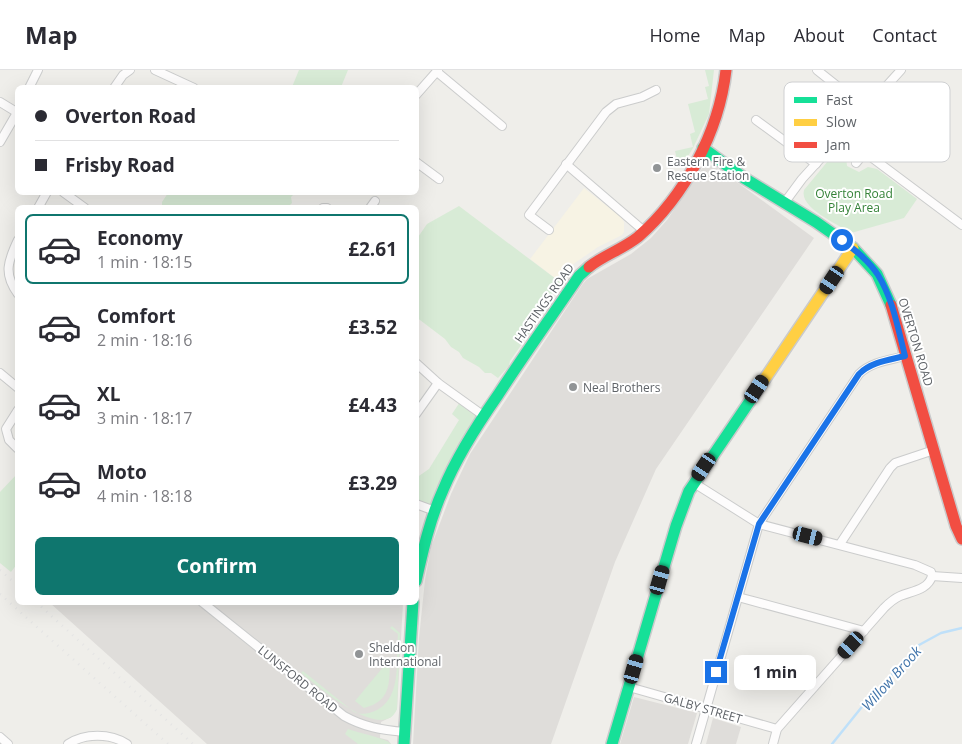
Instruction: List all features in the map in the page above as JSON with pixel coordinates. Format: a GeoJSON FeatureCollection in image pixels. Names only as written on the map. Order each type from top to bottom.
{"type":"FeatureCollection","features":[{"type":"Feature","properties":{"kind":"street"},"geometry":{"type":"LineString","coordinates":[[116,85],[123,75],[130,70]]}},
{"type":"Feature","properties":{"kind":"street"},"geometry":{"type":"LineString","coordinates":[[155,70],[188,85]]}},
{"type":"Feature","properties":{"kind":"street","name":"HASTINGS ROAD"},"geometry":{"type":"LineString","coordinates":[[419,568],[435,511],[448,479],[484,416],[586,268],[621,248],[644,231],[664,210],[703,148],[717,119],[724,96],[726,70]]}},
{"type":"Feature","properties":{"kind":"street"},"geometry":{"type":"LineString","coordinates":[[817,70],[832,82]]}},
{"type":"Feature","properties":{"kind":"street"},"geometry":{"type":"LineString","coordinates":[[890,82],[901,70]]}},
{"type":"Feature","properties":{"kind":"street"},"geometry":{"type":"LineString","coordinates":[[419,92],[437,71],[502,126]]}},
{"type":"Feature","properties":{"kind":"street"},"geometry":{"type":"LineString","coordinates":[[30,85],[37,72]]}},
{"type":"Feature","properties":{"kind":"street"},"geometry":{"type":"LineString","coordinates":[[549,230],[529,215],[600,118],[610,108],[656,90]]}},
{"type":"Feature","properties":{"kind":"street"},"geometry":{"type":"LineString","coordinates":[[0,102],[15,111]]}},
{"type":"Feature","properties":{"kind":"street"},"geometry":{"type":"LineString","coordinates":[[0,142],[15,116]]}},
{"type":"Feature","properties":{"kind":"street"},"geometry":{"type":"LineString","coordinates":[[756,120],[784,141]]}},
{"type":"Feature","properties":{"kind":"street","name":"OVERTON ROAD"},"geometry":{"type":"LineString","coordinates":[[703,148],[744,178],[786,202],[853,248],[877,274],[884,286],[956,526],[962,539]]}},
{"type":"Feature","properties":{"kind":"street"},"geometry":{"type":"LineString","coordinates":[[786,202],[802,179],[816,164],[813,162]]}},
{"type":"Feature","properties":{"kind":"street"},"geometry":{"type":"LineString","coordinates":[[878,162],[962,224]]}},
{"type":"Feature","properties":{"kind":"street"},"geometry":{"type":"LineString","coordinates":[[419,164],[439,179]]}},
{"type":"Feature","properties":{"kind":"street"},"geometry":{"type":"LineString","coordinates":[[566,164],[644,231]]}},
{"type":"Feature","properties":{"kind":"street"},"geometry":{"type":"LineString","coordinates":[[67,195],[81,205]]}},
{"type":"Feature","properties":{"kind":"street"},"geometry":{"type":"LineString","coordinates":[[15,246],[10,257],[7,275],[15,289]]}},
{"type":"Feature","properties":{"kind":"street"},"geometry":{"type":"LineString","coordinates":[[612,744],[676,526],[694,483],[853,248]]}},
{"type":"Feature","properties":{"kind":"street"},"geometry":{"type":"LineString","coordinates":[[696,744],[759,524],[859,374],[875,364],[905,356]]}},
{"type":"Feature","properties":{"kind":"street"},"geometry":{"type":"LineString","coordinates":[[419,366],[438,383],[484,416]]}},
{"type":"Feature","properties":{"kind":"street"},"geometry":{"type":"LineString","coordinates":[[0,373],[15,386]]}},
{"type":"Feature","properties":{"kind":"street"},"geometry":{"type":"LineString","coordinates":[[419,410],[438,383]]}},
{"type":"Feature","properties":{"kind":"street"},"geometry":{"type":"LineString","coordinates":[[15,415],[6,429],[9,440],[15,446]]}},
{"type":"Feature","properties":{"kind":"street"},"geometry":{"type":"LineString","coordinates":[[840,544],[890,468],[895,463],[934,450]]}},
{"type":"Feature","properties":{"kind":"street"},"geometry":{"type":"LineString","coordinates":[[694,483],[759,524],[840,544],[915,565],[931,572],[931,582],[925,587],[892,601],[864,631],[778,729],[773,744]]}},
{"type":"Feature","properties":{"kind":"street"},"geometry":{"type":"LineString","coordinates":[[419,505],[435,511]]}},
{"type":"Feature","properties":{"kind":"street"},"geometry":{"type":"LineString","coordinates":[[932,576],[962,578]]}},
{"type":"Feature","properties":{"kind":"street"},"geometry":{"type":"LineString","coordinates":[[738,597],[864,631]]}},
{"type":"Feature","properties":{"kind":"street","name":"LUNSFORD ROAD"},"geometry":{"type":"LineString","coordinates":[[206,605],[344,716],[358,724],[381,730],[404,732]]}},
{"type":"Feature","properties":{"kind":"street"},"geometry":{"type":"LineString","coordinates":[[404,744],[413,605]]}},
{"type":"Feature","properties":{"kind":"street","name":"GALBY STREET"},"geometry":{"type":"LineString","coordinates":[[629,687],[778,729]]}},
{"type":"Feature","properties":{"kind":"street"},"geometry":{"type":"LineString","coordinates":[[68,744],[80,738],[98,736],[121,740],[127,744]]}},
{"type":"Feature","properties":{"kind":"street"},"geometry":{"type":"LineString","coordinates":[[0,737],[8,744]]}},
{"type":"Feature","properties":{"kind":"shaded area"},"geometry":{"type":"Polygon","coordinates":[[[711,165],[814,238],[656,469],[615,562],[551,744],[413,744],[419,638],[425,580],[431,547],[451,494],[470,454],[587,279],[631,254],[651,238],[667,220],[703,167],[711,165]]]}},
{"type":"Feature","properties":{"kind":"shaded area"},"geometry":{"type":"Polygon","coordinates":[[[584,188],[621,217],[624,222],[624,232],[572,265],[560,282],[530,259],[584,188]]]}},
{"type":"Feature","properties":{"kind":"shaded area"},"geometry":{"type":"Polygon","coordinates":[[[52,605],[403,605],[397,709],[391,717],[381,722],[380,738],[388,740],[391,744],[207,744],[52,605]]]}},
{"type":"Feature","properties":{"kind":"shaded area"},"geometry":{"type":"Polygon","coordinates":[[[634,697],[697,713],[688,744],[620,744],[634,697]]]}},
{"type":"Feature","properties":{"kind":"shaded area"},"geometry":{"type":"Polygon","coordinates":[[[713,718],[741,727],[736,744],[706,744],[713,718]]]}},
{"type":"Feature","properties":{"kind":"green space"},"geometry":{"type":"Polygon","coordinates":[[[299,70],[348,70],[342,85],[293,85],[299,70]]]}},
{"type":"Feature","properties":{"kind":"green space"},"geometry":{"type":"Polygon","coordinates":[[[705,70],[714,70],[709,114],[693,148],[682,166],[678,164],[675,151],[693,147],[690,134],[695,132],[688,104],[708,99],[705,87],[709,86],[705,70]]]}},
{"type":"Feature","properties":{"kind":"green space","name":"Overton Road Play Area"},"geometry":{"type":"Polygon","coordinates":[[[827,162],[847,162],[847,166],[859,172],[868,167],[877,169],[917,199],[904,218],[851,233],[813,209],[804,197],[804,190],[827,162]]]}},
{"type":"Feature","properties":{"kind":"green space"},"geometry":{"type":"Polygon","coordinates":[[[167,195],[293,195],[290,205],[162,205],[167,195]]]}},
{"type":"Feature","properties":{"kind":"green space"},"geometry":{"type":"Polygon","coordinates":[[[459,206],[560,282],[542,307],[536,324],[510,361],[509,366],[498,378],[491,373],[485,373],[479,367],[463,358],[445,339],[419,319],[419,236],[427,224],[459,206]]]}},
{"type":"Feature","properties":{"kind":"green space"},"geometry":{"type":"Polygon","coordinates":[[[460,402],[484,416],[435,511],[419,505],[419,476],[429,469],[459,420],[452,414],[460,402]]]}},
{"type":"Feature","properties":{"kind":"green space"},"geometry":{"type":"Polygon","coordinates":[[[15,476],[15,567],[11,572],[0,563],[0,492],[15,476]]]}},
{"type":"Feature","properties":{"kind":"green space"},"geometry":{"type":"Polygon","coordinates":[[[392,626],[400,633],[397,709],[390,718],[378,720],[359,713],[366,714],[377,710],[391,696],[396,676],[398,634],[390,628],[392,626]]]}},
{"type":"Feature","properties":{"kind":"green space"},"geometry":{"type":"Polygon","coordinates":[[[389,660],[389,677],[384,696],[373,705],[364,708],[355,701],[389,660]]]}},
{"type":"Feature","properties":{"kind":"green space"},"geometry":{"type":"Polygon","coordinates":[[[303,671],[350,709],[335,699],[301,673],[303,671]]]}},
{"type":"Feature","properties":{"kind":"green space"},"geometry":{"type":"Polygon","coordinates":[[[348,729],[391,744],[358,744],[345,734],[348,729]]]}},
{"type":"Feature","properties":{"kind":"waterway","name":"Willow Brook"},"geometry":{"type":"LineString","coordinates":[[832,744],[861,708],[919,645],[941,633],[962,628]]}},
{"type":"Feature","properties":{"kind":"railway"},"geometry":{"type":"LineString","coordinates":[[0,570],[15,583]]}},
{"type":"Feature","properties":{"kind":"railway"},"geometry":{"type":"LineString","coordinates":[[0,594],[168,744]]}},
{"type":"Feature","properties":{"kind":"railway"},"geometry":{"type":"LineString","coordinates":[[39,605],[193,744]]}},
{"type":"Feature","properties":{"kind":"traffic: fast"},"geometry":{"type":"LineString","coordinates":[[703,148],[744,178],[816,222],[853,248],[877,274],[891,305]]}},
{"type":"Feature","properties":{"kind":"traffic: fast"},"geometry":{"type":"LineString","coordinates":[[419,568],[438,501],[461,453],[579,276],[589,267]]}},
{"type":"Feature","properties":{"kind":"traffic: fast"},"geometry":{"type":"LineString","coordinates":[[612,744],[676,526],[689,491],[758,389]]}},
{"type":"Feature","properties":{"kind":"traffic: fast"},"geometry":{"type":"LineString","coordinates":[[404,744],[413,605]]}},
{"type":"Feature","properties":{"kind":"traffic: slow"},"geometry":{"type":"LineString","coordinates":[[758,389],[853,248]]}},
{"type":"Feature","properties":{"kind":"traffic: jam"},"geometry":{"type":"LineString","coordinates":[[589,267],[638,237],[655,221],[685,182],[697,161],[716,116],[726,70]]}},
{"type":"Feature","properties":{"kind":"traffic: jam"},"geometry":{"type":"LineString","coordinates":[[891,305],[956,526],[962,539]]}},
{"type":"Feature","properties":{"kind":"place","name":"Eastern Fire & Rescue Station"},"geometry":{"type":"Point","coordinates":[657,168]}},
{"type":"Feature","properties":{"kind":"place","name":"Neal Brothers"},"geometry":{"type":"Point","coordinates":[573,387]}},
{"type":"Feature","properties":{"kind":"place","name":"Sheldon International"},"geometry":{"type":"Point","coordinates":[359,654]}},
{"type":"Feature","properties":{"kind":"route"},"geometry":{"type":"LineString","coordinates":[[716,672],[759,524],[859,374],[875,364],[905,356],[884,286],[868,262],[842,240]]}}]}
